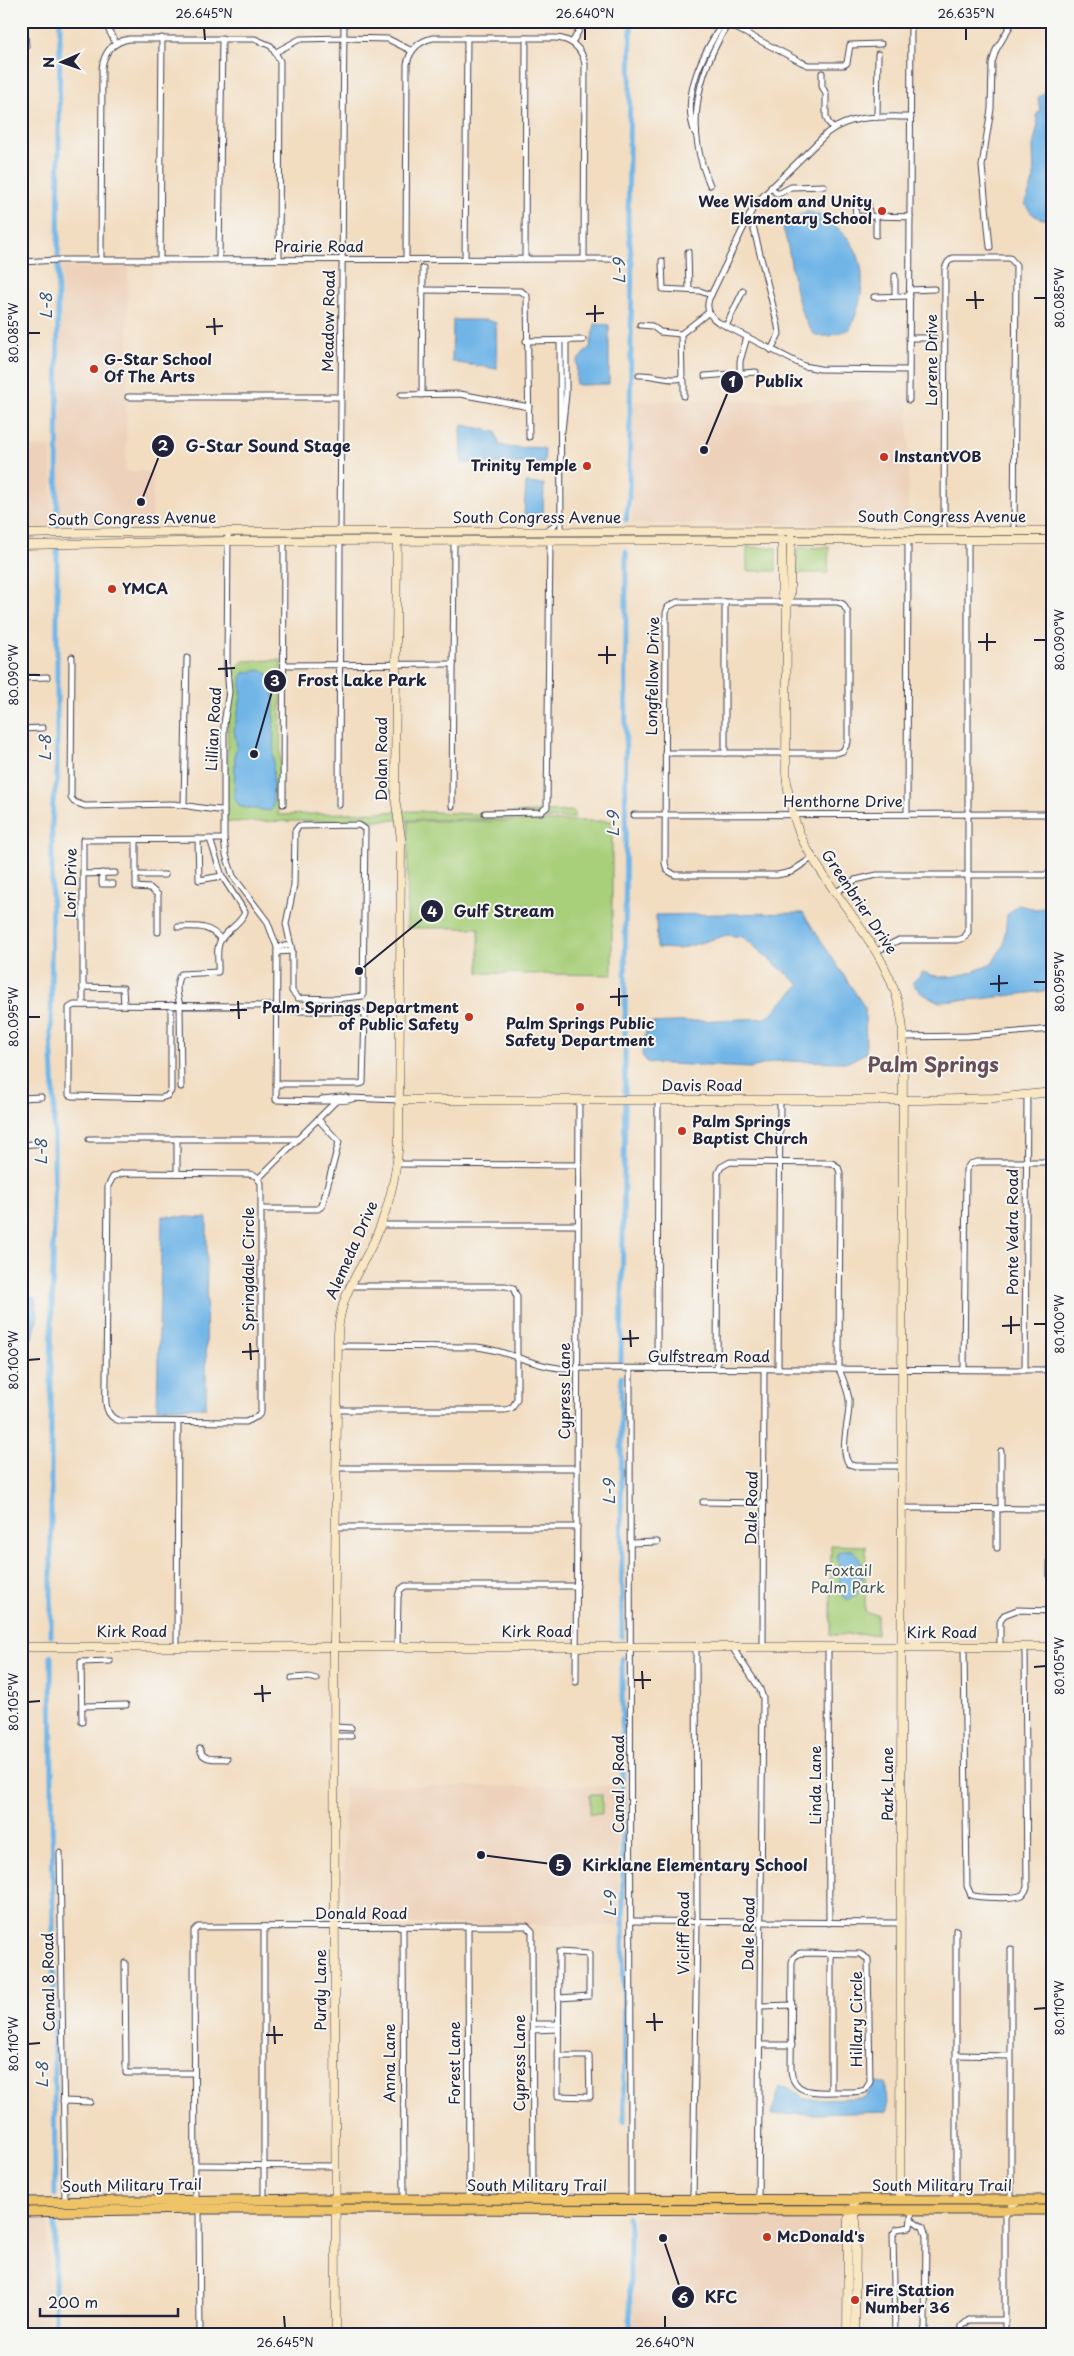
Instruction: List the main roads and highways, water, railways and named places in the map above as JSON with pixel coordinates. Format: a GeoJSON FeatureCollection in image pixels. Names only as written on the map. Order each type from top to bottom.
{"type":"FeatureCollection","features":[{"type":"Feature","properties":{"kind":"main road","name":"South Military Trail"},"geometry":{"type":"LineString","coordinates":[[21,2202],[336,2199],[758,2201],[956,2199],[993,2200],[1053,2210]]}},
{"type":"Feature","properties":{"kind":"main road"},"geometry":{"type":"LineString","coordinates":[[131,2210],[149,2206],[189,2205],[195,2200]]}},
{"type":"Feature","properties":{"kind":"main road"},"geometry":{"type":"LineString","coordinates":[[200,2209],[208,2204],[242,2203],[260,2200]]}},
{"type":"Feature","properties":{"kind":"main road"},"geometry":{"type":"LineString","coordinates":[[427,2210],[441,2205],[461,2205],[469,2200]]}},
{"type":"Feature","properties":{"kind":"main road"},"geometry":{"type":"LineString","coordinates":[[473,2210],[478,2202],[487,2200]]}},
{"type":"Feature","properties":{"kind":"main road"},"geometry":{"type":"LineString","coordinates":[[560,2210],[568,2207],[574,2200]]}},
{"type":"Feature","properties":{"kind":"main road"},"geometry":{"type":"LineString","coordinates":[[586,2210],[592,2202],[601,2200]]}},
{"type":"Feature","properties":{"kind":"main road"},"geometry":{"type":"LineString","coordinates":[[696,2210],[708,2200]]}},
{"type":"Feature","properties":{"kind":"main road"},"geometry":{"type":"LineString","coordinates":[[984,2210],[993,2204],[993,2200]]}},
{"type":"Feature","properties":{"kind":"main road","name":"South Military Trail"},"geometry":{"type":"LineString","coordinates":[[21,2212],[200,2209],[984,2210],[1013,2204],[1053,2200]]}},
{"type":"Feature","properties":{"kind":"main road"},"geometry":{"type":"LineString","coordinates":[[21,2206],[32,2206],[39,2201]]}},
{"type":"Feature","properties":{"kind":"water"},"geometry":{"type":"Polygon","coordinates":[[[1049,89],[1053,89],[1053,219],[1044,219],[1036,216],[1025,204],[1034,179],[1033,146],[1038,125],[1036,116],[1040,110],[1038,98],[1049,89]]]}},
{"type":"Feature","properties":{"kind":"water"},"geometry":{"type":"Polygon","coordinates":[[[807,212],[815,213],[825,218],[846,236],[854,247],[862,273],[860,301],[850,329],[830,336],[816,336],[802,313],[783,228],[783,223],[807,212]]]}},
{"type":"Feature","properties":{"kind":"water"},"geometry":{"type":"Polygon","coordinates":[[[453,320],[487,320],[496,323],[497,369],[452,362],[453,320]]]}},
{"type":"Feature","properties":{"kind":"water"},"geometry":{"type":"Polygon","coordinates":[[[595,324],[609,325],[609,384],[579,385],[576,384],[577,361],[590,347],[595,324]]]}},
{"type":"Feature","properties":{"kind":"water"},"geometry":{"type":"Polygon","coordinates":[[[463,425],[496,432],[499,444],[504,446],[545,449],[544,463],[462,463],[461,427],[463,425]]]}},
{"type":"Feature","properties":{"kind":"water"},"geometry":{"type":"Polygon","coordinates":[[[526,483],[544,484],[543,516],[524,515],[526,483]]]}},
{"type":"Feature","properties":{"kind":"water"},"geometry":{"type":"Polygon","coordinates":[[[260,670],[272,676],[274,691],[273,808],[270,811],[241,807],[234,799],[235,752],[237,747],[234,730],[241,697],[241,677],[244,673],[260,670]]]}},
{"type":"Feature","properties":{"kind":"water"},"geometry":{"type":"Polygon","coordinates":[[[1018,905],[1036,909],[1053,906],[1053,990],[939,1002],[921,993],[912,983],[923,972],[941,977],[950,977],[992,964],[1004,944],[1007,915],[1018,905]]]}},
{"type":"Feature","properties":{"kind":"water"},"geometry":{"type":"Polygon","coordinates":[[[803,913],[865,1008],[866,1053],[848,1062],[777,1061],[751,1068],[648,1063],[642,1055],[644,1037],[650,1023],[766,1018],[800,985],[743,937],[727,935],[679,949],[657,948],[656,915],[803,913]]]}},
{"type":"Feature","properties":{"kind":"water"},"geometry":{"type":"Polygon","coordinates":[[[162,1216],[207,1218],[206,1407],[157,1408],[162,1216]]]}},
{"type":"Feature","properties":{"kind":"water"},"geometry":{"type":"Polygon","coordinates":[[[21,1295],[35,1298],[38,1316],[33,1338],[21,1338],[21,1295]]]}},
{"type":"Feature","properties":{"kind":"water"},"geometry":{"type":"Polygon","coordinates":[[[853,1550],[862,1566],[861,1583],[856,1595],[848,1600],[838,1592],[841,1569],[836,1558],[838,1552],[853,1550]]]}},
{"type":"Feature","properties":{"kind":"water"},"geometry":{"type":"Polygon","coordinates":[[[875,2083],[886,2083],[887,2112],[771,2115],[780,2087],[789,2088],[805,2099],[864,2098],[875,2083]]]}},
{"type":"Feature","properties":{"kind":"waterway","name":"L-8"},"geometry":{"type":"LineString","coordinates":[[58,256],[60,21]]}},
{"type":"Feature","properties":{"kind":"waterway","name":"L-9"},"geometry":{"type":"LineString","coordinates":[[626,520],[629,499],[632,263],[628,224],[631,21]]}},
{"type":"Feature","properties":{"kind":"waterway","name":"L-8"},"geometry":{"type":"LineString","coordinates":[[57,527],[58,264]]}},
{"type":"Feature","properties":{"kind":"waterway","name":"L-8"},"geometry":{"type":"LineString","coordinates":[[51,1636],[51,1360],[54,1215],[54,1096],[51,1036],[52,826],[53,801],[57,782],[57,549]]}},
{"type":"Feature","properties":{"kind":"waterway","name":"L-9"},"geometry":{"type":"LineString","coordinates":[[625,1096],[626,552]]}},
{"type":"Feature","properties":{"kind":"waterway","name":"L-9"},"geometry":{"type":"LineString","coordinates":[[621,1363],[625,1104]]}},
{"type":"Feature","properties":{"kind":"waterway","name":"L-9"},"geometry":{"type":"LineString","coordinates":[[621,1377],[622,1637]]}},
{"type":"Feature","properties":{"kind":"waterway","name":"L-8"},"geometry":{"type":"LineString","coordinates":[[51,1656],[55,2195]]}},
{"type":"Feature","properties":{"kind":"waterway","name":"L-9"},"geometry":{"type":"LineString","coordinates":[[622,1658],[624,2121]]}},
{"type":"Feature","properties":{"kind":"waterway","name":"L-8"},"geometry":{"type":"LineString","coordinates":[[55,2217],[55,2335]]}},
{"type":"Feature","properties":{"kind":"waterway","name":"L-9"},"geometry":{"type":"LineString","coordinates":[[627,2217],[630,2227],[630,2335]]}},
{"type":"Feature","properties":{"kind":"place","name":"Wee Wisdom and Unity Elementary School"},"geometry":{"type":"Point","coordinates":[882,211]}},
{"type":"Feature","properties":{"kind":"place","name":"G-Star School Of The Arts"},"geometry":{"type":"Point","coordinates":[94,369]}},
{"type":"Feature","properties":{"kind":"place","name":"Publix"},"geometry":{"type":"Point","coordinates":[704,450]}},
{"type":"Feature","properties":{"kind":"place","name":"InstantVOB"},"geometry":{"type":"Point","coordinates":[884,457]}},
{"type":"Feature","properties":{"kind":"place","name":"Trinity Temple"},"geometry":{"type":"Point","coordinates":[587,466]}},
{"type":"Feature","properties":{"kind":"place","name":"G-Star Sound Stage"},"geometry":{"type":"Point","coordinates":[141,502]}},
{"type":"Feature","properties":{"kind":"place","name":"YMCA"},"geometry":{"type":"Point","coordinates":[112,589]}},
{"type":"Feature","properties":{"kind":"place","name":"Frost Lake Park"},"geometry":{"type":"Point","coordinates":[254,754]}},
{"type":"Feature","properties":{"kind":"place","name":"Gulf Stream"},"geometry":{"type":"Point","coordinates":[359,971]}},
{"type":"Feature","properties":{"kind":"place","name":"Palm Springs Public Safety Department"},"geometry":{"type":"Point","coordinates":[580,1007]}},
{"type":"Feature","properties":{"kind":"place","name":"Palm Springs Department of Public Safety"},"geometry":{"type":"Point","coordinates":[469,1017]}},
{"type":"Feature","properties":{"kind":"place","name":"Palm Springs Baptist Church"},"geometry":{"type":"Point","coordinates":[682,1131]}},
{"type":"Feature","properties":{"kind":"place","name":"Kirklane Elementary School"},"geometry":{"type":"Point","coordinates":[481,1855]}},
{"type":"Feature","properties":{"kind":"place","name":"McDonald's"},"geometry":{"type":"Point","coordinates":[767,2237]}},
{"type":"Feature","properties":{"kind":"place","name":"KFC"},"geometry":{"type":"Point","coordinates":[663,2238]}},
{"type":"Feature","properties":{"kind":"place","name":"Fire Station Number 36"},"geometry":{"type":"Point","coordinates":[855,2300]}},
{"type":"Feature","properties":{"kind":"district","name":"Palm Springs"},"geometry":{"type":"Point","coordinates":[933,1065]}},
{"type":"Feature","properties":{"kind":"park label","name":"Foxtail Palm Park"},"geometry":{"type":"Point","coordinates":[848,1580]}}]}
